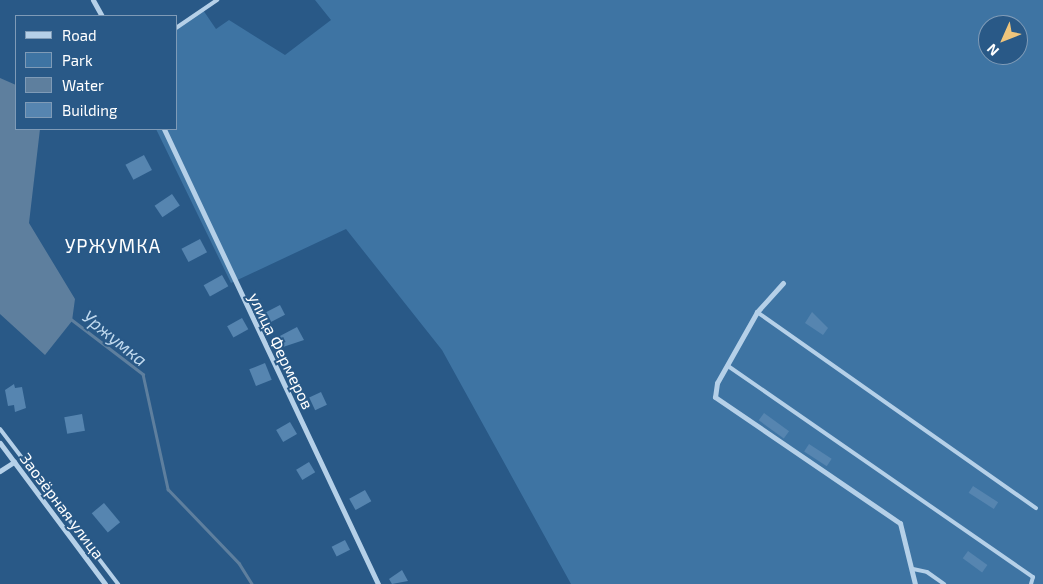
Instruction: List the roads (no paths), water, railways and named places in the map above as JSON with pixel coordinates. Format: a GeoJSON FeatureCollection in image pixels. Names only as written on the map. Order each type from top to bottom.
{"type":"FeatureCollection","features":[{"type":"Feature","properties":{"kind":"street"},"geometry":{"type":"LineString","coordinates":[[93,0],[101,15]]}},
{"type":"Feature","properties":{"kind":"street","name":"улица Фермеров"},"geometry":{"type":"LineString","coordinates":[[164,130],[378,584]]}},
{"type":"Feature","properties":{"kind":"street"},"geometry":{"type":"LineString","coordinates":[[783,283],[757,312],[728,366],[716,384],[715,397],[900,523],[913,569],[915,584]]}},
{"type":"Feature","properties":{"kind":"street","name":"Заозёрная улица"},"geometry":{"type":"LineString","coordinates":[[0,443],[105,584]]}},
{"type":"Feature","properties":{"kind":"street"},"geometry":{"type":"LineString","coordinates":[[0,471],[14,462]]}},
{"type":"Feature","properties":{"kind":"lane"},"geometry":{"type":"LineString","coordinates":[[178,27],[217,0]]}},
{"type":"Feature","properties":{"kind":"lane"},"geometry":{"type":"LineString","coordinates":[[757,312],[1036,508]]}},
{"type":"Feature","properties":{"kind":"lane"},"geometry":{"type":"LineString","coordinates":[[728,366],[1033,577],[1031,584]]}},
{"type":"Feature","properties":{"kind":"lane"},"geometry":{"type":"LineString","coordinates":[[0,429],[118,584]]}},
{"type":"Feature","properties":{"kind":"lane"},"geometry":{"type":"LineString","coordinates":[[913,569],[927,572],[944,584]]}},
{"type":"Feature","properties":{"kind":"water"},"geometry":{"type":"Polygon","coordinates":[[[0,78],[15,85],[15,130],[40,130],[29,223],[75,299],[72,321],[45,355],[0,314],[0,78]]]}},
{"type":"Feature","properties":{"kind":"waterway","name":"Уржумка"},"geometry":{"type":"LineString","coordinates":[[71,319],[143,374],[168,489],[239,563],[252,584]]}},
{"type":"Feature","properties":{"kind":"district","name":"УРЖУМКА"},"geometry":{"type":"Point","coordinates":[113,246]}}]}
